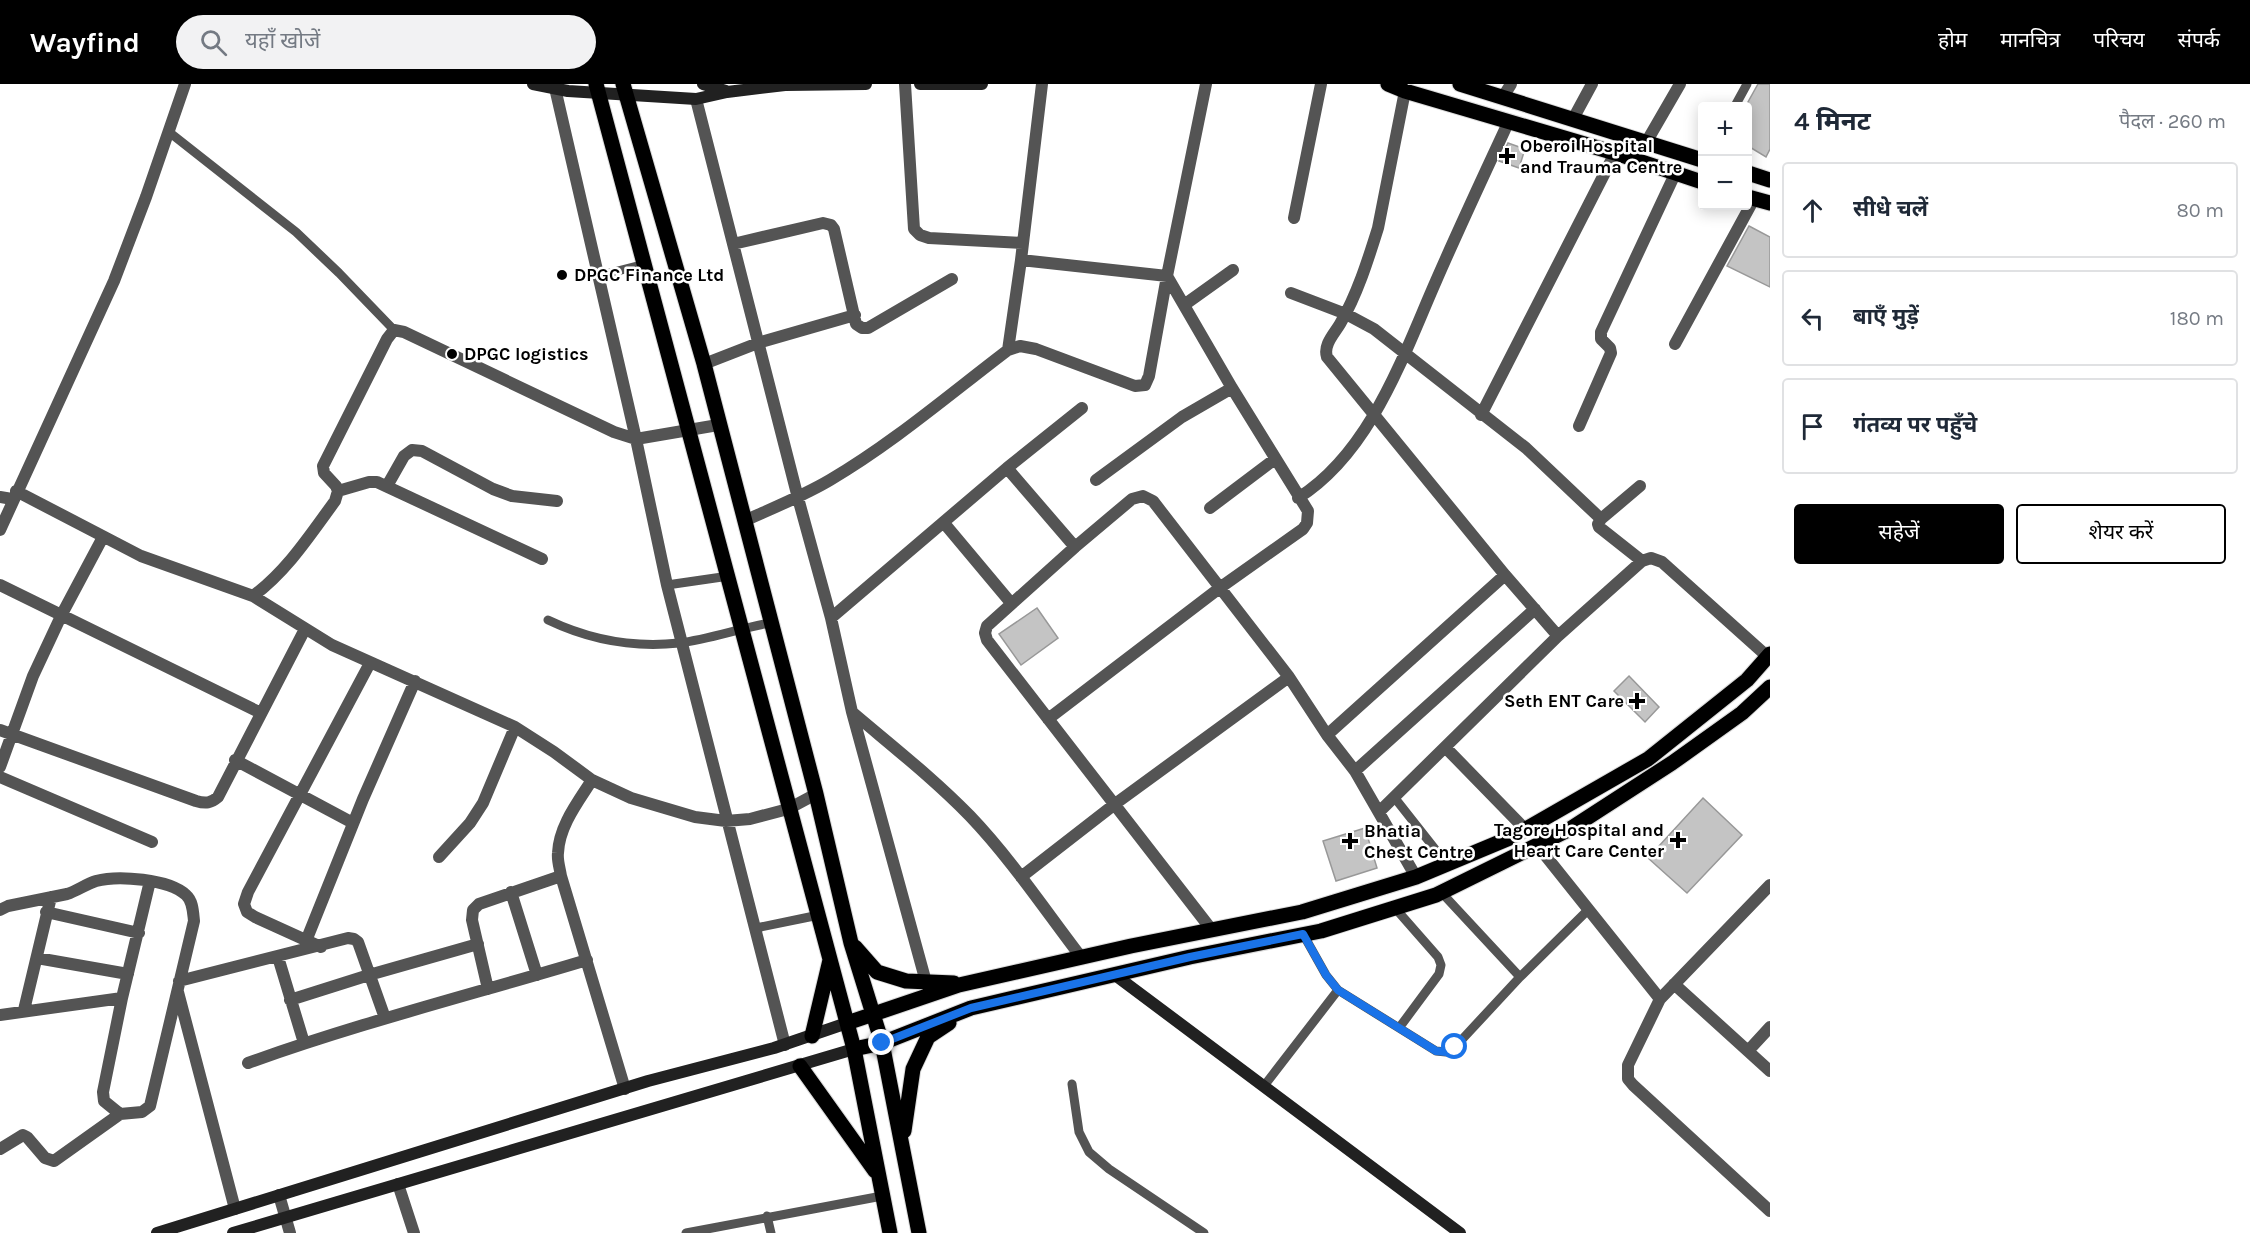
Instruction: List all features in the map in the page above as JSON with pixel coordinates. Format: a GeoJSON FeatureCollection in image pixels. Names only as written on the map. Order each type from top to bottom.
{"type":"FeatureCollection","features":[{"type":"Feature","properties":{"kind":"main road"},"geometry":{"type":"LineString","coordinates":[[1388,84],[1508,123],[1615,153],[1698,181]]}},
{"type":"Feature","properties":{"kind":"main road"},"geometry":{"type":"LineString","coordinates":[[1460,84],[1507,91],[1573,119],[1698,159]]}},
{"type":"Feature","properties":{"kind":"main road"},"geometry":{"type":"LineString","coordinates":[[597,88],[743,627],[788,809],[848,1023],[890,1233]]}},
{"type":"Feature","properties":{"kind":"main road"},"geometry":{"type":"LineString","coordinates":[[625,89],[704,364],[718,425],[816,794],[851,943],[882,1043],[919,1233]]}},
{"type":"Feature","properties":{"kind":"main road"},"geometry":{"type":"LineString","coordinates":[[1752,174],[1770,180]]}},
{"type":"Feature","properties":{"kind":"main road"},"geometry":{"type":"LineString","coordinates":[[1752,198],[1770,203]]}},
{"type":"Feature","properties":{"kind":"main road"},"geometry":{"type":"LineString","coordinates":[[848,1023],[968,983],[1211,929],[1302,912],[1416,877],[1446,862],[1512,837],[1648,759],[1747,680],[1769,656]]}},
{"type":"Feature","properties":{"kind":"main road"},"geometry":{"type":"LineString","coordinates":[[854,1050],[882,1043],[971,1008],[1303,934],[1395,908],[1441,892],[1570,829],[1672,763],[1742,713],[1770,687]]}},
{"type":"Feature","properties":{"kind":"main road"},"geometry":{"type":"LineString","coordinates":[[851,943],[877,972],[906,981],[968,983]]}},
{"type":"Feature","properties":{"kind":"main road"},"geometry":{"type":"LineString","coordinates":[[812,1036],[830,958]]}},
{"type":"Feature","properties":{"kind":"main road"},"geometry":{"type":"LineString","coordinates":[[902,1141],[913,1069],[928,1037],[971,1008]]}},
{"type":"Feature","properties":{"kind":"main road"},"geometry":{"type":"LineString","coordinates":[[800,1066],[879,1176]]}},
{"type":"Feature","properties":{"kind":"street"},"geometry":{"type":"LineString","coordinates":[[0,530],[10,496],[114,281],[185,84]]}},
{"type":"Feature","properties":{"kind":"street"},"geometry":{"type":"LineString","coordinates":[[533,84],[555,88],[625,89],[696,99],[727,92],[785,85],[866,84]]}},
{"type":"Feature","properties":{"kind":"street"},"geometry":{"type":"LineString","coordinates":[[703,84],[727,92]]}},
{"type":"Feature","properties":{"kind":"street"},"geometry":{"type":"LineString","coordinates":[[905,84],[916,232],[929,238],[1023,243]]}},
{"type":"Feature","properties":{"kind":"street"},"geometry":{"type":"LineString","coordinates":[[920,84],[982,84]]}},
{"type":"Feature","properties":{"kind":"street"},"geometry":{"type":"LineString","coordinates":[[1008,350],[1042,84]]}},
{"type":"Feature","properties":{"kind":"street"},"geometry":{"type":"LineString","coordinates":[[744,521],[798,498],[877,450],[1008,350],[1020,346],[1036,349],[1135,386],[1144,385],[1149,376],[1206,84]]}},
{"type":"Feature","properties":{"kind":"street"},"geometry":{"type":"LineString","coordinates":[[1294,218],[1321,84]]}},
{"type":"Feature","properties":{"kind":"street"},"geometry":{"type":"LineString","coordinates":[[1573,119],[1592,84]]}},
{"type":"Feature","properties":{"kind":"street"},"geometry":{"type":"LineString","coordinates":[[1647,141],[1680,84]]}},
{"type":"Feature","properties":{"kind":"street"},"geometry":{"type":"LineString","coordinates":[[555,88],[636,439],[667,585],[784,1045]]}},
{"type":"Feature","properties":{"kind":"street"},"geometry":{"type":"LineString","coordinates":[[1405,91],[1378,228],[1346,314],[1328,344],[1327,357],[1558,636]]}},
{"type":"Feature","properties":{"kind":"street"},"geometry":{"type":"LineString","coordinates":[[696,99],[831,618],[852,712],[926,982]]}},
{"type":"Feature","properties":{"kind":"street"},"geometry":{"type":"LineString","coordinates":[[1298,498],[1313,488],[1333,469],[1374,414],[1405,353],[1508,123]]}},
{"type":"Feature","properties":{"kind":"street"},"geometry":{"type":"LineString","coordinates":[[1481,415],[1615,153]]}},
{"type":"Feature","properties":{"kind":"street"},"geometry":{"type":"LineString","coordinates":[[1579,426],[1612,350],[1601,339],[1601,332],[1675,174]]}},
{"type":"Feature","properties":{"kind":"street"},"geometry":{"type":"LineString","coordinates":[[1675,344],[1745,210]]}},
{"type":"Feature","properties":{"kind":"street"},"geometry":{"type":"LineString","coordinates":[[733,244],[828,223],[834,229],[856,324],[862,328],[868,328],[952,279]]}},
{"type":"Feature","properties":{"kind":"street"},"geometry":{"type":"LineString","coordinates":[[1021,260],[1167,276]]}},
{"type":"Feature","properties":{"kind":"street"},"geometry":{"type":"LineString","coordinates":[[1184,305],[1233,270]]}},
{"type":"Feature","properties":{"kind":"street"},"geometry":{"type":"LineString","coordinates":[[1048,719],[1221,587],[1303,529],[1308,517],[1308,511],[1232,388],[1167,276]]}},
{"type":"Feature","properties":{"kind":"street"},"geometry":{"type":"LineString","coordinates":[[1291,293],[1346,314],[1374,329],[1526,448],[1602,519]]}},
{"type":"Feature","properties":{"kind":"street"},"geometry":{"type":"LineString","coordinates":[[704,364],[758,343],[855,315]]}},
{"type":"Feature","properties":{"kind":"street"},"geometry":{"type":"LineString","coordinates":[[253,596],[273,581],[295,556],[335,501],[338,491],[324,473],[323,466],[387,339],[394,330],[404,332],[614,432],[636,439],[718,425]]}},
{"type":"Feature","properties":{"kind":"street"},"geometry":{"type":"LineString","coordinates":[[1096,480],[1182,417],[1232,388]]}},
{"type":"Feature","properties":{"kind":"street"},"geometry":{"type":"LineString","coordinates":[[831,618],[1007,468],[1082,408]]}},
{"type":"Feature","properties":{"kind":"street"},"geometry":{"type":"LineString","coordinates":[[387,486],[404,456],[412,450],[422,451],[493,489],[512,496],[557,501]]}},
{"type":"Feature","properties":{"kind":"street"},"geometry":{"type":"LineString","coordinates":[[1210,508],[1275,459]]}},
{"type":"Feature","properties":{"kind":"street"},"geometry":{"type":"LineString","coordinates":[[1007,468],[1075,547]]}},
{"type":"Feature","properties":{"kind":"street"},"geometry":{"type":"LineString","coordinates":[[338,491],[369,482],[387,486],[542,559]]}},
{"type":"Feature","properties":{"kind":"street"},"geometry":{"type":"LineString","coordinates":[[1640,486],[1598,524],[1642,561]]}},
{"type":"Feature","properties":{"kind":"street"},"geometry":{"type":"LineString","coordinates":[[10,496],[141,556],[253,596],[304,629],[370,663],[515,727],[554,752],[591,780],[631,798],[695,817],[726,821],[750,819],[788,809],[816,794]]}},
{"type":"Feature","properties":{"kind":"street"},"geometry":{"type":"LineString","coordinates":[[1211,929],[987,640],[985,633],[987,626],[1011,603],[1075,547],[1132,499],[1143,496],[1153,501],[1289,677],[1354,771],[1416,877]]}},
{"type":"Feature","properties":{"kind":"street"},"geometry":{"type":"LineString","coordinates":[[944,523],[1011,603]]}},
{"type":"Feature","properties":{"kind":"street"},"geometry":{"type":"LineString","coordinates":[[0,767],[6,732],[62,614],[103,537]]}},
{"type":"Feature","properties":{"kind":"street"},"geometry":{"type":"LineString","coordinates":[[1379,812],[1558,636],[1642,561],[1651,558],[1662,562],[1769,656]]}},
{"type":"Feature","properties":{"kind":"street"},"geometry":{"type":"LineString","coordinates":[[1327,735],[1505,574]]}},
{"type":"Feature","properties":{"kind":"street"},"geometry":{"type":"LineString","coordinates":[[0,585],[261,713]]}},
{"type":"Feature","properties":{"kind":"street"},"geometry":{"type":"LineString","coordinates":[[1354,771],[1535,609]]}},
{"type":"Feature","properties":{"kind":"street"},"geometry":{"type":"LineString","coordinates":[[6,732],[205,803],[213,801],[218,797],[304,629]]}},
{"type":"Feature","properties":{"kind":"street"},"geometry":{"type":"LineString","coordinates":[[321,947],[255,917],[247,912],[244,903],[370,663]]}},
{"type":"Feature","properties":{"kind":"street"},"geometry":{"type":"LineString","coordinates":[[1021,877],[1115,804],[1289,677]]}},
{"type":"Feature","properties":{"kind":"street"},"geometry":{"type":"LineString","coordinates":[[306,941],[353,823],[415,681]]}},
{"type":"Feature","properties":{"kind":"street"},"geometry":{"type":"LineString","coordinates":[[852,712],[970,816],[1021,877],[1081,957]]}},
{"type":"Feature","properties":{"kind":"street"},"geometry":{"type":"LineString","coordinates":[[439,857],[470,823],[483,803],[515,727]]}},
{"type":"Feature","properties":{"kind":"street"},"geometry":{"type":"LineString","coordinates":[[1445,747],[1525,829]]}},
{"type":"Feature","properties":{"kind":"street"},"geometry":{"type":"LineString","coordinates":[[235,760],[353,823]]}},
{"type":"Feature","properties":{"kind":"street"},"geometry":{"type":"LineString","coordinates":[[0,777],[152,842]]}},
{"type":"Feature","properties":{"kind":"street"},"geometry":{"type":"LineString","coordinates":[[591,780],[568,818],[557,855],[561,876],[625,1089]]}},
{"type":"Feature","properties":{"kind":"street"},"geometry":{"type":"LineString","coordinates":[[1538,845],[1660,999]]}},
{"type":"Feature","properties":{"kind":"street"},"geometry":{"type":"LineString","coordinates":[[488,989],[472,920],[473,910],[479,904],[561,876]]}},
{"type":"Feature","properties":{"kind":"street"},"geometry":{"type":"LineString","coordinates":[[0,910],[8,906],[69,893],[97,881],[120,878],[150,881],[172,887],[186,895],[193,907],[194,921],[150,1106],[142,1112],[120,1114],[54,1161],[45,1158],[23,1135],[0,1149]]}},
{"type":"Feature","properties":{"kind":"street"},"geometry":{"type":"LineString","coordinates":[[120,1114],[102,1098],[122,999],[150,881]]}},
{"type":"Feature","properties":{"kind":"street"},"geometry":{"type":"LineString","coordinates":[[1770,885],[1660,999],[1628,1065],[1628,1078],[1770,1211]]}},
{"type":"Feature","properties":{"kind":"street"},"geometry":{"type":"LineString","coordinates":[[511,892],[537,975]]}},
{"type":"Feature","properties":{"kind":"street"},"geometry":{"type":"LineString","coordinates":[[1760,896],[1770,905]]}},
{"type":"Feature","properties":{"kind":"street"},"geometry":{"type":"LineString","coordinates":[[24,1011],[51,897]]}},
{"type":"Feature","properties":{"kind":"street"},"geometry":{"type":"LineString","coordinates":[[46,912],[139,933]]}},
{"type":"Feature","properties":{"kind":"street"},"geometry":{"type":"LineString","coordinates":[[178,985],[278,957],[354,939],[358,942],[385,1018]]}},
{"type":"Feature","properties":{"kind":"street"},"geometry":{"type":"LineString","coordinates":[[290,1000],[478,944]]}},
{"type":"Feature","properties":{"kind":"street"},"geometry":{"type":"LineString","coordinates":[[278,957],[304,1043]]}},
{"type":"Feature","properties":{"kind":"street"},"geometry":{"type":"LineString","coordinates":[[37,958],[128,974]]}},
{"type":"Feature","properties":{"kind":"street"},"geometry":{"type":"LineString","coordinates":[[248,1063],[385,1018],[587,960]]}},
{"type":"Feature","properties":{"kind":"street"},"geometry":{"type":"LineString","coordinates":[[1115,975],[1460,1233]]}},
{"type":"Feature","properties":{"kind":"street"},"geometry":{"type":"LineString","coordinates":[[1674,984],[1770,1071]]}},
{"type":"Feature","properties":{"kind":"street"},"geometry":{"type":"LineString","coordinates":[[178,985],[235,1209]]}},
{"type":"Feature","properties":{"kind":"street"},"geometry":{"type":"LineString","coordinates":[[0,1015],[122,999]]}},
{"type":"Feature","properties":{"kind":"street"},"geometry":{"type":"LineString","coordinates":[[157,1233],[648,1081],[784,1045],[848,1023]]}},
{"type":"Feature","properties":{"kind":"street"},"geometry":{"type":"LineString","coordinates":[[1748,1051],[1770,1027]]}},
{"type":"Feature","properties":{"kind":"street"},"geometry":{"type":"LineString","coordinates":[[232,1233],[854,1050]]}},
{"type":"Feature","properties":{"kind":"street"},"geometry":{"type":"LineString","coordinates":[[398,1184],[414,1233]]}},
{"type":"Feature","properties":{"kind":"street"},"geometry":{"type":"LineString","coordinates":[[279,1195],[290,1233]]}},
{"type":"Feature","properties":{"kind":"lane"},"geometry":{"type":"LineString","coordinates":[[1737,102],[1748,84]]}},
{"type":"Feature","properties":{"kind":"lane"},"geometry":{"type":"LineString","coordinates":[[169,132],[296,232],[394,330]]}},
{"type":"Feature","properties":{"kind":"lane"},"geometry":{"type":"LineString","coordinates":[[598,276],[645,264]]}},
{"type":"Feature","properties":{"kind":"lane"},"geometry":{"type":"LineString","coordinates":[[667,585],[729,576]]}},
{"type":"Feature","properties":{"kind":"lane"},"geometry":{"type":"LineString","coordinates":[[548,620],[573,632],[613,642],[642,645],[681,643],[770,622]]}},
{"type":"Feature","properties":{"kind":"lane"},"geometry":{"type":"LineString","coordinates":[[1394,797],[1446,862]]}},
{"type":"Feature","properties":{"kind":"lane"},"geometry":{"type":"LineString","coordinates":[[1441,892],[1520,977]]}},
{"type":"Feature","properties":{"kind":"lane"},"geometry":{"type":"LineString","coordinates":[[1395,908],[1438,957],[1441,965],[1439,974],[1399,1028]]}},
{"type":"Feature","properties":{"kind":"lane"},"geometry":{"type":"LineString","coordinates":[[1303,934],[1326,975],[1338,990],[1436,1051],[1446,1052],[1455,1047],[1520,977],[1589,909]]}},
{"type":"Feature","properties":{"kind":"lane"},"geometry":{"type":"LineString","coordinates":[[756,928],[819,915]]}},
{"type":"Feature","properties":{"kind":"lane"},"geometry":{"type":"LineString","coordinates":[[1264,1086],[1338,990]]}},
{"type":"Feature","properties":{"kind":"lane"},"geometry":{"type":"LineString","coordinates":[[1071,1084],[1079,1132],[1089,1152],[1110,1169],[1204,1233]]}},
{"type":"Feature","properties":{"kind":"lane"},"geometry":{"type":"LineString","coordinates":[[686,1233],[767,1216],[882,1197]]}},
{"type":"Feature","properties":{"kind":"lane"},"geometry":{"type":"LineString","coordinates":[[767,1216],[771,1233]]}},
{"type":"Feature","properties":{"kind":"building"},"geometry":{"type":"Polygon","coordinates":[[[1758,84],[1770,84],[1770,149],[1766,157],[1752,148],[1752,102],[1748,102],[1758,84]]]}},
{"type":"Feature","properties":{"kind":"building"},"geometry":{"type":"Polygon","coordinates":[[[1508,143],[1525,149],[1519,168],[1499,161],[1508,143]]]}},
{"type":"Feature","properties":{"kind":"building"},"geometry":{"type":"Polygon","coordinates":[[[1749,226],[1770,237],[1770,287],[1727,266],[1749,226]]]}},
{"type":"Feature","properties":{"kind":"building"},"geometry":{"type":"Polygon","coordinates":[[[1037,608],[1058,638],[1021,665],[999,634],[1037,608]]]}},
{"type":"Feature","properties":{"kind":"building"},"geometry":{"type":"Polygon","coordinates":[[[1629,676],[1659,707],[1645,722],[1614,691],[1629,676]]]}},
{"type":"Feature","properties":{"kind":"building"},"geometry":{"type":"Polygon","coordinates":[[[1703,798],[1742,835],[1687,893],[1648,858],[1703,798]]]}},
{"type":"Feature","properties":{"kind":"building"},"geometry":{"type":"Polygon","coordinates":[[[1365,828],[1377,868],[1336,881],[1323,841],[1365,828]]]}},
{"type":"Feature","properties":{"kind":"place","name":"Oberoi Hospital and Trauma Centre"},"geometry":{"type":"Point","coordinates":[1507,156]}},
{"type":"Feature","properties":{"kind":"place","name":"DPGC Finance Ltd"},"geometry":{"type":"Point","coordinates":[562,275]}},
{"type":"Feature","properties":{"kind":"place","name":"DPGC logistics"},"geometry":{"type":"Point","coordinates":[452,354]}},
{"type":"Feature","properties":{"kind":"place","name":"Seth ENT Care"},"geometry":{"type":"Point","coordinates":[1637,701]}},
{"type":"Feature","properties":{"kind":"place","name":"Tagore Hospital and Heart Care Center"},"geometry":{"type":"Point","coordinates":[1678,840]}},
{"type":"Feature","properties":{"kind":"place","name":"Bhatia Chest Centre"},"geometry":{"type":"Point","coordinates":[1350,841]}},
{"type":"Feature","properties":{"kind":"route"},"geometry":{"type":"LineString","coordinates":[[882,1043],[971,1008],[1190,957],[1303,934],[1326,975],[1338,990],[1436,1051],[1446,1052],[1455,1047]]}}]}
